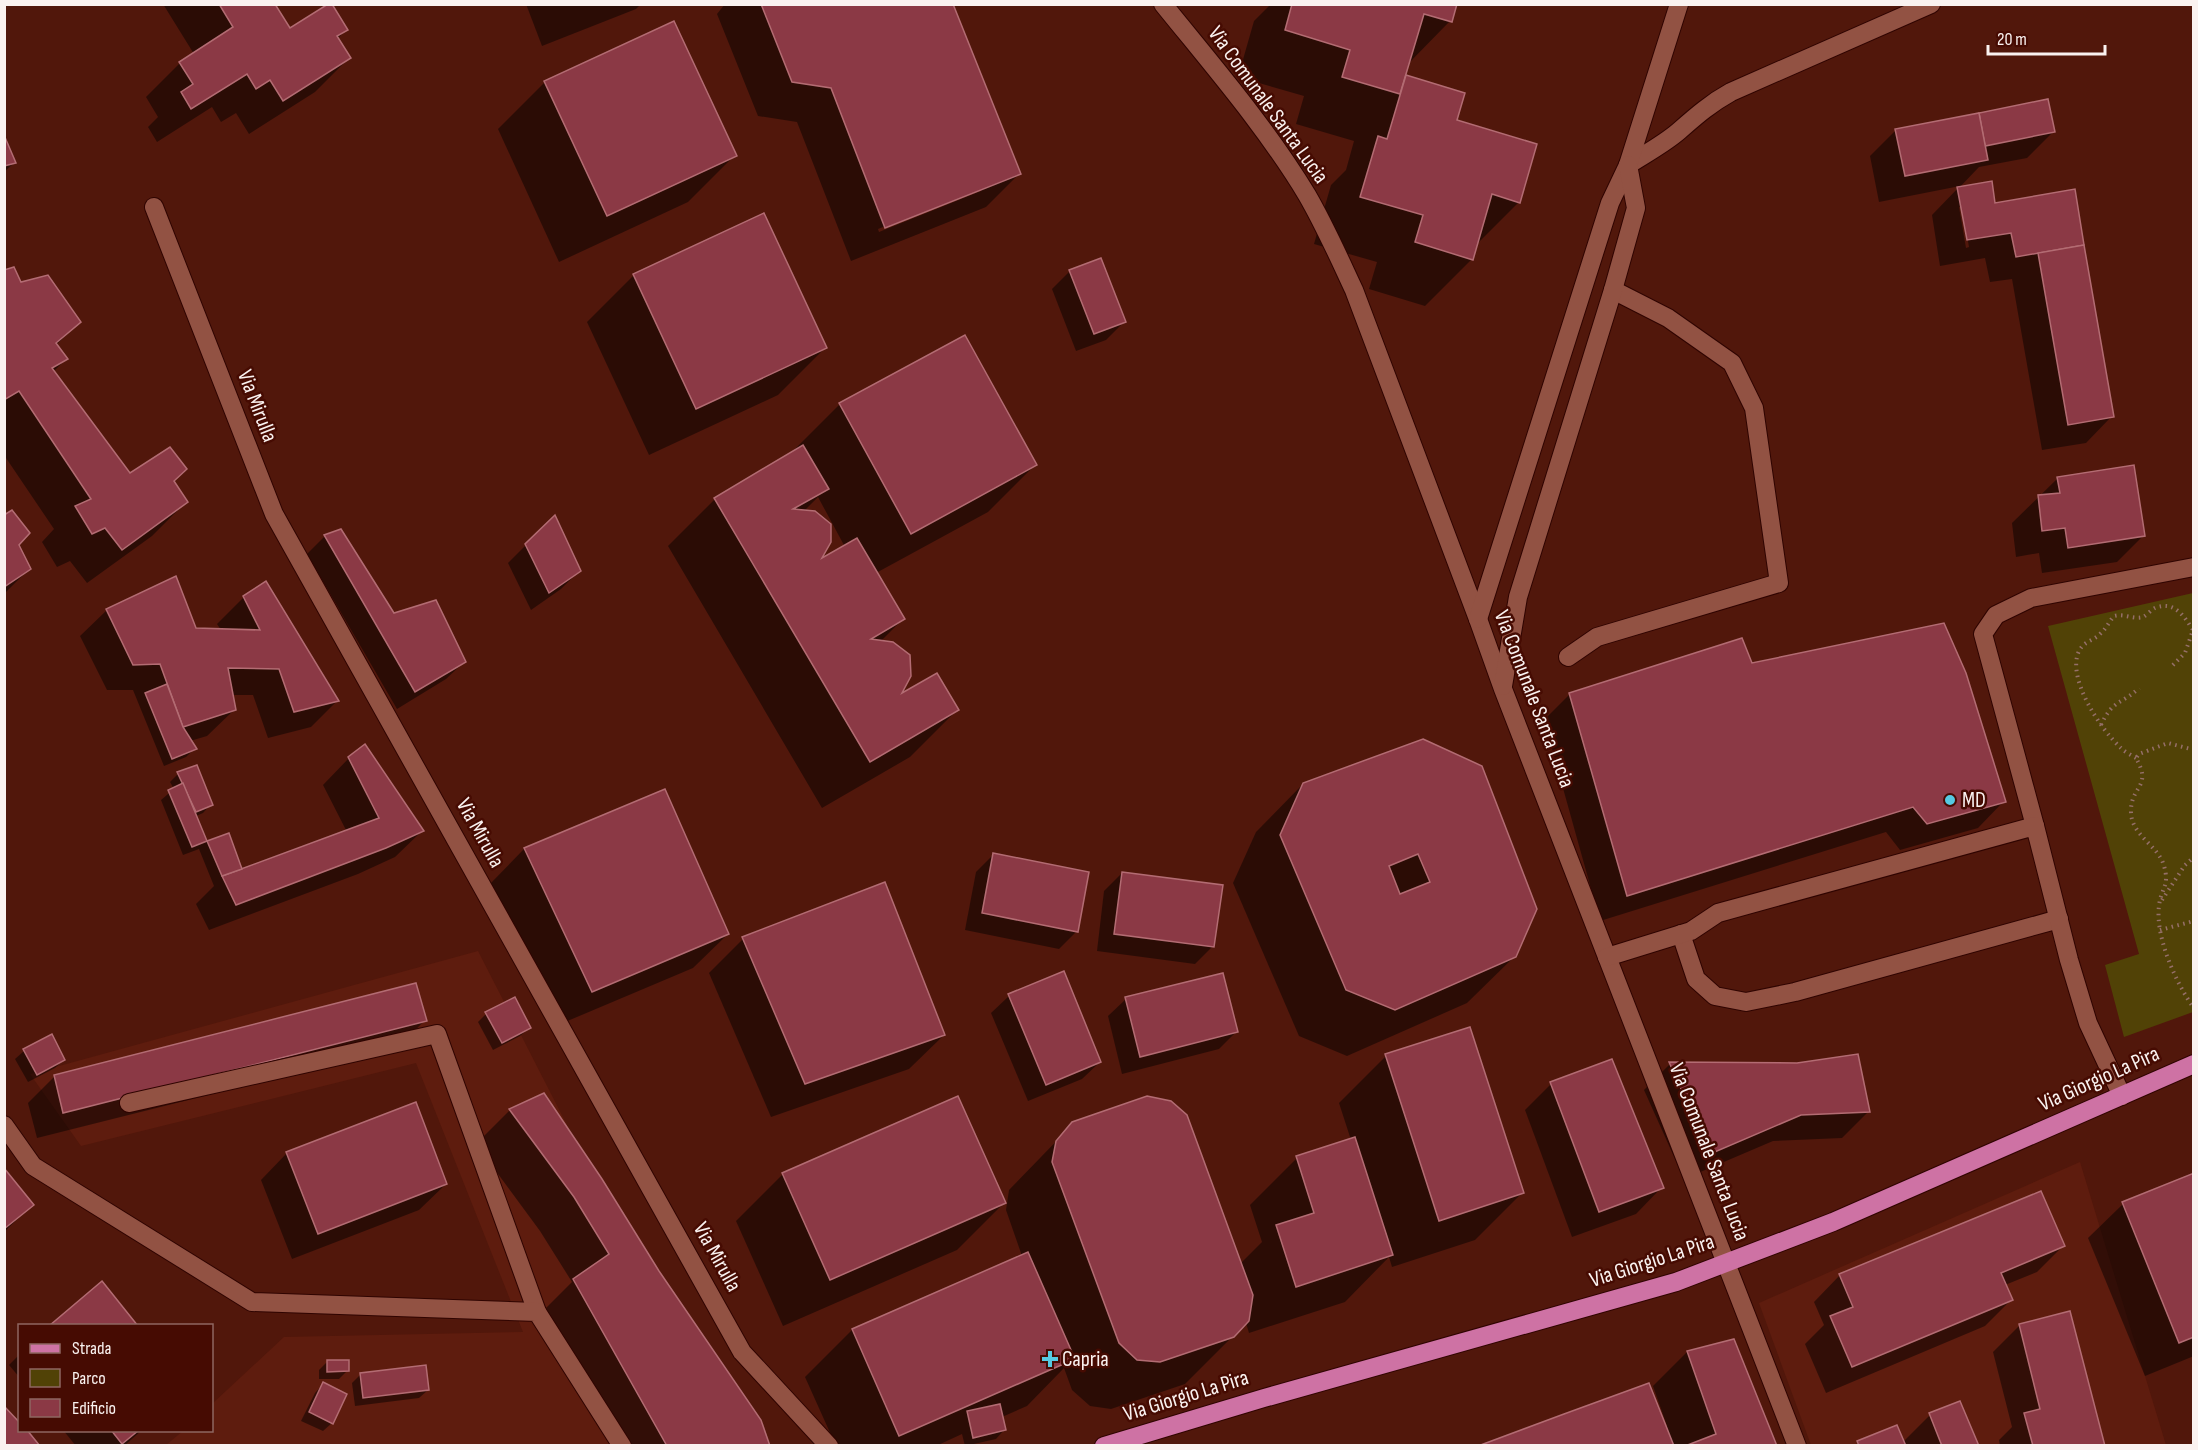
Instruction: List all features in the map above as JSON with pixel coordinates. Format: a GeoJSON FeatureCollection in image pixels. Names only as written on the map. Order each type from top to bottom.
{"type":"FeatureCollection","features":[{"type":"Feature","properties":{"kind":"main road","name":"Via Giorgio La Pira"},"geometry":{"type":"LineString","coordinates":[[1104,1446],[1275,1395],[1676,1282],[1833,1222],[2193,1064]]}},
{"type":"Feature","properties":{"kind":"street","name":"Via Comunale Santa Lucia"},"geometry":{"type":"LineString","coordinates":[[1163,4],[1278,152],[1331,239],[1354,290],[1503,689],[1797,1446]]}},
{"type":"Feature","properties":{"kind":"street"},"geometry":{"type":"LineString","coordinates":[[1478,619],[1610,203],[1628,165],[1679,4]]}},
{"type":"Feature","properties":{"kind":"street"},"geometry":{"type":"LineString","coordinates":[[1628,165],[1678,132],[1714,101],[1930,4]]}},
{"type":"Feature","properties":{"kind":"street"},"geometry":{"type":"LineString","coordinates":[[1503,689],[1518,597],[1636,208],[1628,165]]}},
{"type":"Feature","properties":{"kind":"street","name":"Via Mirulla"},"geometry":{"type":"LineString","coordinates":[[154,207],[274,514],[742,1352],[830,1446]]}},
{"type":"Feature","properties":{"kind":"street"},"geometry":{"type":"LineString","coordinates":[[1568,657],[1597,637],[1779,583],[1754,408],[1732,363],[1668,318],[1613,290]]}},
{"type":"Feature","properties":{"kind":"street"},"geometry":{"type":"LineString","coordinates":[[2122,1096],[2088,1023],[2068,960],[2036,826],[1983,634],[1996,615],[2031,598],[2193,567]]}},
{"type":"Feature","properties":{"kind":"street"},"geometry":{"type":"LineString","coordinates":[[1607,957],[1681,934],[1718,913],[2036,826]]}},
{"type":"Feature","properties":{"kind":"street"},"geometry":{"type":"LineString","coordinates":[[1681,934],[1696,979],[1715,996],[1746,1002],[1795,992],[2059,919]]}},
{"type":"Feature","properties":{"kind":"street"},"geometry":{"type":"LineString","coordinates":[[129,1103],[437,1034],[537,1312],[622,1446]]}},
{"type":"Feature","properties":{"kind":"street"},"geometry":{"type":"LineString","coordinates":[[4,1125],[33,1166],[252,1302],[537,1312]]}},
{"type":"Feature","properties":{"kind":"path"},"geometry":{"type":"LineString","coordinates":[[2171,667],[2186,653],[2193,630],[2175,608],[2163,606],[2143,616],[2132,617],[2120,614],[2114,616],[2103,632],[2096,638],[2085,642],[2079,651],[2075,666],[2081,691],[2101,725],[2121,748],[2136,758],[2144,772],[2143,779],[2135,793],[2131,812],[2134,825],[2163,860],[2168,878],[2159,905],[2161,940],[2193,1008]]}},
{"type":"Feature","properties":{"kind":"path"},"geometry":{"type":"LineString","coordinates":[[2101,725],[2108,709],[2127,699],[2139,688]]}},
{"type":"Feature","properties":{"kind":"path"},"geometry":{"type":"LineString","coordinates":[[2136,758],[2139,754],[2168,744],[2193,750]]}},
{"type":"Feature","properties":{"kind":"path"},"geometry":{"type":"LineString","coordinates":[[2159,905],[2193,857]]}},
{"type":"Feature","properties":{"kind":"path"},"geometry":{"type":"LineString","coordinates":[[2160,930],[2193,921]]}},
{"type":"Feature","properties":{"kind":"shaded area"},"geometry":{"type":"Polygon","coordinates":[[[478,951],[684,1354],[770,1445],[166,1445],[182,1432],[213,1432],[213,1403],[284,1337],[523,1332],[416,1063],[81,1146],[30,1074],[478,951]]]}},
{"type":"Feature","properties":{"kind":"shaded area"},"geometry":{"type":"Polygon","coordinates":[[[2080,1162],[2166,1445],[1811,1445],[1759,1303],[2080,1162]]]}},
{"type":"Feature","properties":{"kind":"green space"},"geometry":{"type":"Polygon","coordinates":[[[2193,593],[2193,1012],[2124,1037],[2105,965],[2139,954],[2048,626],[2193,593]]]}},
{"type":"Feature","properties":{"kind":"building"},"geometry":{"type":"Polygon","coordinates":[[[219,4],[275,4],[290,28],[328,4],[332,4],[348,30],[337,36],[351,58],[283,101],[270,80],[256,89],[247,74],[191,109],[181,92],[193,84],[179,62],[233,27],[219,4]]]}},
{"type":"Feature","properties":{"kind":"building"},"geometry":{"type":"Polygon","coordinates":[[[761,4],[953,4],[1021,174],[885,228],[831,88],[792,82],[761,4]]]}},
{"type":"Feature","properties":{"kind":"building"},"geometry":{"type":"Polygon","coordinates":[[[1292,4],[1457,4],[1452,22],[1424,14],[1400,94],[1342,77],[1350,50],[1285,30],[1292,4]]]}},
{"type":"Feature","properties":{"kind":"building"},"geometry":{"type":"Polygon","coordinates":[[[674,21],[737,156],[607,216],[544,81],[674,21]]]}},
{"type":"Feature","properties":{"kind":"building"},"geometry":{"type":"Polygon","coordinates":[[[1406,75],[1465,93],[1457,120],[1537,144],[1520,203],[1492,194],[1473,260],[1415,242],[1423,215],[1360,197],[1378,136],[1387,139],[1406,75]]]}},
{"type":"Feature","properties":{"kind":"building"},"geometry":{"type":"Polygon","coordinates":[[[2048,99],[2055,132],[1985,146],[1979,113],[2048,99]]]}},
{"type":"Feature","properties":{"kind":"building"},"geometry":{"type":"Polygon","coordinates":[[[1979,113],[1988,160],[1905,176],[1895,129],[1979,113]]]}},
{"type":"Feature","properties":{"kind":"building"},"geometry":{"type":"Polygon","coordinates":[[[4,135],[16,163],[4,166],[4,135]]]}},
{"type":"Feature","properties":{"kind":"building"},"geometry":{"type":"Polygon","coordinates":[[[1992,181],[1995,203],[2075,189],[2084,245],[2016,257],[2011,233],[1967,240],[1957,187],[1992,181]]]}},
{"type":"Feature","properties":{"kind":"building"},"geometry":{"type":"Polygon","coordinates":[[[764,213],[827,348],[696,409],[633,274],[764,213]]]}},
{"type":"Feature","properties":{"kind":"building"},"geometry":{"type":"Polygon","coordinates":[[[2084,245],[2114,417],[2068,425],[2038,253],[2084,245]]]}},
{"type":"Feature","properties":{"kind":"building"},"geometry":{"type":"Polygon","coordinates":[[[1101,258],[1126,322],[1094,334],[1069,270],[1101,258]]]}},
{"type":"Feature","properties":{"kind":"building"},"geometry":{"type":"Polygon","coordinates":[[[14,267],[21,282],[48,275],[81,322],[56,343],[68,359],[52,368],[130,473],[170,447],[187,469],[174,481],[188,502],[122,550],[105,528],[92,534],[75,506],[91,499],[19,391],[4,400],[4,270],[14,267]]]}},
{"type":"Feature","properties":{"kind":"building"},"geometry":{"type":"Polygon","coordinates":[[[965,335],[1037,465],[911,534],[839,403],[965,335]]]}},
{"type":"Feature","properties":{"kind":"building"},"geometry":{"type":"Polygon","coordinates":[[[803,445],[829,489],[793,509],[815,511],[831,524],[831,542],[822,558],[857,538],[905,619],[871,639],[893,642],[910,655],[911,676],[902,693],[937,673],[959,710],[870,762],[714,498],[803,445]]]}},
{"type":"Feature","properties":{"kind":"building"},"geometry":{"type":"Polygon","coordinates":[[[2134,465],[2145,536],[2068,548],[2065,528],[2042,531],[2038,495],[2060,493],[2057,477],[2134,465]]]}},
{"type":"Feature","properties":{"kind":"building"},"geometry":{"type":"Polygon","coordinates":[[[12,510],[30,533],[19,545],[31,569],[4,587],[4,515],[12,510]]]}},
{"type":"Feature","properties":{"kind":"building"},"geometry":{"type":"Polygon","coordinates":[[[555,515],[581,571],[549,593],[525,544],[555,515]]]}},
{"type":"Feature","properties":{"kind":"building"},"geometry":{"type":"Polygon","coordinates":[[[341,529],[394,613],[436,600],[466,662],[415,692],[324,535],[341,529]]]}},
{"type":"Feature","properties":{"kind":"building"},"geometry":{"type":"Polygon","coordinates":[[[176,576],[196,628],[260,630],[243,596],[266,581],[339,701],[294,712],[279,669],[228,668],[236,710],[183,727],[160,664],[133,665],[106,609],[176,576]]]}},
{"type":"Feature","properties":{"kind":"building"},"geometry":{"type":"Polygon","coordinates":[[[1944,623],[1966,673],[2006,802],[1927,824],[1913,807],[1627,896],[1569,693],[1742,638],[1752,663],[1944,623]]]}},
{"type":"Feature","properties":{"kind":"building"},"geometry":{"type":"Polygon","coordinates":[[[167,684],[183,727],[197,749],[172,759],[145,693],[167,684]]]}},
{"type":"Feature","properties":{"kind":"building"},"geometry":{"type":"Polygon","coordinates":[[[1423,739],[1482,766],[1537,909],[1516,957],[1395,1010],[1346,990],[1280,835],[1303,783],[1423,739]],[[1418,854],[1389,866],[1400,894],[1430,882],[1418,854]]]}},
{"type":"Feature","properties":{"kind":"building"},"geometry":{"type":"Polygon","coordinates":[[[365,744],[424,831],[386,848],[236,905],[222,876],[379,818],[348,757],[365,744]]]}},
{"type":"Feature","properties":{"kind":"building"},"geometry":{"type":"Polygon","coordinates":[[[197,765],[213,805],[196,812],[177,772],[197,765]]]}},
{"type":"Feature","properties":{"kind":"building"},"geometry":{"type":"Polygon","coordinates":[[[183,783],[207,841],[192,847],[168,790],[183,783]]]}},
{"type":"Feature","properties":{"kind":"building"},"geometry":{"type":"Polygon","coordinates":[[[665,789],[729,934],[592,992],[524,848],[665,789]]]}},
{"type":"Feature","properties":{"kind":"building"},"geometry":{"type":"Polygon","coordinates":[[[229,833],[242,869],[222,876],[207,841],[229,833]]]}},
{"type":"Feature","properties":{"kind":"building"},"geometry":{"type":"Polygon","coordinates":[[[993,853],[1089,872],[1078,932],[982,913],[993,853]]]}},
{"type":"Feature","properties":{"kind":"building"},"geometry":{"type":"Polygon","coordinates":[[[1122,872],[1223,885],[1214,947],[1114,934],[1122,872]]]}},
{"type":"Feature","properties":{"kind":"building"},"geometry":{"type":"Polygon","coordinates":[[[885,882],[945,1035],[805,1084],[742,937],[885,882]]]}},
{"type":"Feature","properties":{"kind":"building"},"geometry":{"type":"Polygon","coordinates":[[[1064,971],[1101,1062],[1046,1085],[1008,994],[1064,971]]]}},
{"type":"Feature","properties":{"kind":"building"},"geometry":{"type":"Polygon","coordinates":[[[1223,973],[1238,1032],[1140,1057],[1125,997],[1223,973]]]}},
{"type":"Feature","properties":{"kind":"building"},"geometry":{"type":"Polygon","coordinates":[[[416,983],[427,1021],[63,1113],[54,1075],[416,983]]]}},
{"type":"Feature","properties":{"kind":"building"},"geometry":{"type":"Polygon","coordinates":[[[515,997],[531,1028],[502,1043],[485,1012],[515,997]]]}},
{"type":"Feature","properties":{"kind":"building"},"geometry":{"type":"Polygon","coordinates":[[[1470,1027],[1524,1193],[1439,1221],[1385,1054],[1470,1027]]]}},
{"type":"Feature","properties":{"kind":"building"},"geometry":{"type":"Polygon","coordinates":[[[52,1034],[65,1060],[37,1075],[23,1049],[52,1034]]]}},
{"type":"Feature","properties":{"kind":"building"},"geometry":{"type":"Polygon","coordinates":[[[1858,1054],[1870,1112],[1801,1115],[1710,1154],[1669,1062],[1797,1063],[1858,1054]]]}},
{"type":"Feature","properties":{"kind":"building"},"geometry":{"type":"Polygon","coordinates":[[[1612,1059],[1664,1188],[1599,1212],[1550,1082],[1612,1059]]]}},
{"type":"Feature","properties":{"kind":"building"},"geometry":{"type":"Polygon","coordinates":[[[544,1093],[602,1179],[659,1271],[761,1420],[770,1446],[667,1446],[573,1279],[609,1254],[574,1197],[509,1109],[544,1093]]]}},
{"type":"Feature","properties":{"kind":"building"},"geometry":{"type":"Polygon","coordinates":[[[958,1096],[1006,1203],[830,1280],[782,1173],[958,1096]]]}},
{"type":"Feature","properties":{"kind":"building"},"geometry":{"type":"Polygon","coordinates":[[[1147,1096],[1171,1101],[1187,1115],[1253,1295],[1249,1321],[1234,1337],[1160,1362],[1137,1360],[1119,1343],[1052,1162],[1056,1141],[1072,1122],[1147,1096]]]}},
{"type":"Feature","properties":{"kind":"building"},"geometry":{"type":"Polygon","coordinates":[[[416,1102],[447,1184],[318,1234],[286,1152],[416,1102]]]}},
{"type":"Feature","properties":{"kind":"building"},"geometry":{"type":"Polygon","coordinates":[[[1355,1137],[1393,1255],[1296,1287],[1276,1225],[1314,1213],[1296,1156],[1355,1137]]]}},
{"type":"Feature","properties":{"kind":"building"},"geometry":{"type":"Polygon","coordinates":[[[4,1168],[34,1205],[4,1229],[4,1168]]]}},
{"type":"Feature","properties":{"kind":"building"},"geometry":{"type":"Polygon","coordinates":[[[2194,1173],[2194,1337],[2179,1343],[2122,1202],[2194,1173]]]}},
{"type":"Feature","properties":{"kind":"building"},"geometry":{"type":"Polygon","coordinates":[[[2041,1191],[2065,1246],[2001,1273],[2013,1300],[1852,1367],[1830,1316],[1853,1307],[1839,1274],[2041,1191]]]}},
{"type":"Feature","properties":{"kind":"building"},"geometry":{"type":"Polygon","coordinates":[[[1028,1252],[1075,1359],[899,1436],[852,1329],[1028,1252]]]}},
{"type":"Feature","properties":{"kind":"building"},"geometry":{"type":"Polygon","coordinates":[[[102,1281],[136,1324],[51,1324],[102,1281]]]}},
{"type":"Feature","properties":{"kind":"building"},"geometry":{"type":"Polygon","coordinates":[[[2070,1311],[2105,1446],[2033,1446],[2024,1413],[2040,1409],[2019,1324],[2070,1311]]]}},
{"type":"Feature","properties":{"kind":"building"},"geometry":{"type":"Polygon","coordinates":[[[1734,1339],[1777,1446],[1685,1446],[1716,1434],[1687,1351],[1734,1339]]]}},
{"type":"Feature","properties":{"kind":"building"},"geometry":{"type":"Polygon","coordinates":[[[327,1360],[349,1360],[349,1371],[327,1372],[327,1360]]]}},
{"type":"Feature","properties":{"kind":"building"},"geometry":{"type":"Polygon","coordinates":[[[426,1365],[429,1390],[363,1398],[360,1373],[426,1365]]]}},
{"type":"Feature","properties":{"kind":"building"},"geometry":{"type":"Polygon","coordinates":[[[323,1382],[347,1394],[333,1424],[309,1412],[323,1382]]]}},
{"type":"Feature","properties":{"kind":"building"},"geometry":{"type":"Polygon","coordinates":[[[1649,1383],[1674,1446],[1478,1446],[1564,1414],[1649,1383]]]}},
{"type":"Feature","properties":{"kind":"building"},"geometry":{"type":"Polygon","coordinates":[[[1960,1401],[1979,1446],[1942,1446],[1929,1413],[1960,1401]]]}},
{"type":"Feature","properties":{"kind":"building"},"geometry":{"type":"Polygon","coordinates":[[[1000,1404],[1006,1430],[973,1438],[967,1411],[1000,1404]]]}},
{"type":"Feature","properties":{"kind":"building"},"geometry":{"type":"Polygon","coordinates":[[[4,1406],[18,1421],[18,1432],[29,1432],[40,1446],[4,1446],[4,1406]]]}},
{"type":"Feature","properties":{"kind":"building"},"geometry":{"type":"Polygon","coordinates":[[[1897,1425],[1906,1446],[1859,1446],[1857,1441],[1897,1425]]]}},
{"type":"Feature","properties":{"kind":"building"},"geometry":{"type":"Polygon","coordinates":[[[113,1432],[137,1432],[122,1444],[113,1432]]]}},
{"type":"Feature","properties":{"kind":"place","name":"MD"},"geometry":{"type":"Point","coordinates":[1950,800]}},
{"type":"Feature","properties":{"kind":"place","name":"Capria"},"geometry":{"type":"Point","coordinates":[1050,1359]}}]}
